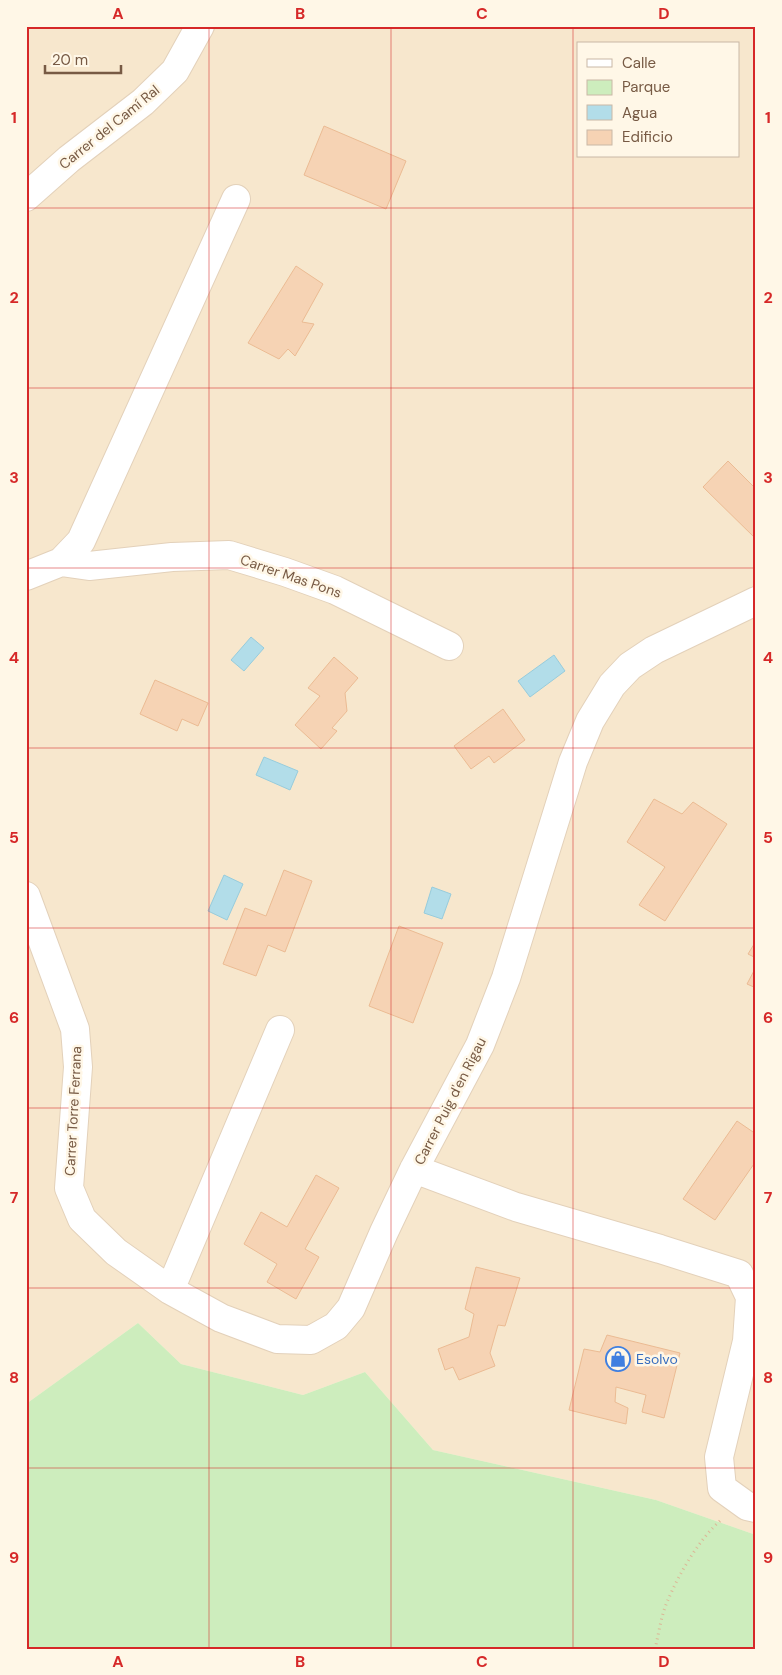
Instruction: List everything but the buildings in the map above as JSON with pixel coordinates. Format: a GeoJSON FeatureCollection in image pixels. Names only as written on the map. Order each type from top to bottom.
{"type":"FeatureCollection","features":[{"type":"Feature","properties":{"kind":"street","name":"Carrer del Camí Ral"},"geometry":{"type":"LineString","coordinates":[[27,196],[69,159],[143,102],[175,71],[200,26]]}},
{"type":"Feature","properties":{"kind":"street","name":"Carrer Mas Pons"},"geometry":{"type":"LineString","coordinates":[[26,576],[61,562],[81,541],[236,199]]}},
{"type":"Feature","properties":{"kind":"street","name":"Carrer Mas Pons"},"geometry":{"type":"LineString","coordinates":[[61,562],[89,566],[229,555],[335,590],[450,646]]}},
{"type":"Feature","properties":{"kind":"street","name":"Carrer Puig d'en Rigau"},"geometry":{"type":"LineString","coordinates":[[749,1505],[722,1488],[720,1457],[747,1341],[750,1297],[739,1274],[516,1207],[414,1169],[480,1045],[500,995],[570,770],[590,721],[612,685],[630,666],[654,650],[756,601]]}},
{"type":"Feature","properties":{"kind":"street","name":"Carrer Torre Ferrana"},"geometry":{"type":"LineString","coordinates":[[26,896],[75,1029],[78,1067],[69,1188],[82,1219],[116,1252],[170,1290],[221,1318],[278,1339],[311,1340],[336,1326],[351,1308],[414,1169]]}},
{"type":"Feature","properties":{"kind":"street"},"geometry":{"type":"LineString","coordinates":[[170,1290],[280,1030]]}},
{"type":"Feature","properties":{"kind":"path"},"geometry":{"type":"LineString","coordinates":[[655,1649],[667,1601],[687,1563],[718,1522],[749,1505]]}},
{"type":"Feature","properties":{"kind":"shaded area"},"geometry":{"type":"Polygon","coordinates":[[[26,26],[756,26],[756,1535],[656,1500],[433,1450],[365,1372],[303,1395],[181,1364],[138,1323],[26,1404],[26,26]]]}},
{"type":"Feature","properties":{"kind":"green space"},"geometry":{"type":"Polygon","coordinates":[[[138,1323],[181,1364],[303,1395],[365,1372],[433,1450],[656,1500],[756,1535],[756,1649],[26,1649],[26,1404],[138,1323]]]}},
{"type":"Feature","properties":{"kind":"water"},"geometry":{"type":"Polygon","coordinates":[[[251,637],[264,648],[244,671],[231,660],[251,637]]]}},
{"type":"Feature","properties":{"kind":"water"},"geometry":{"type":"Polygon","coordinates":[[[554,655],[565,671],[530,697],[518,681],[554,655]]]}},
{"type":"Feature","properties":{"kind":"water"},"geometry":{"type":"Polygon","coordinates":[[[264,757],[298,771],[290,790],[256,775],[264,757]]]}},
{"type":"Feature","properties":{"kind":"water"},"geometry":{"type":"Polygon","coordinates":[[[224,875],[243,884],[227,920],[208,911],[224,875]]]}},
{"type":"Feature","properties":{"kind":"water"},"geometry":{"type":"Polygon","coordinates":[[[432,887],[451,894],[442,919],[424,913],[432,887]]]}},
{"type":"Feature","properties":{"kind":"place","name":"Esolvo"},"geometry":{"type":"Point","coordinates":[618,1359]}}]}
